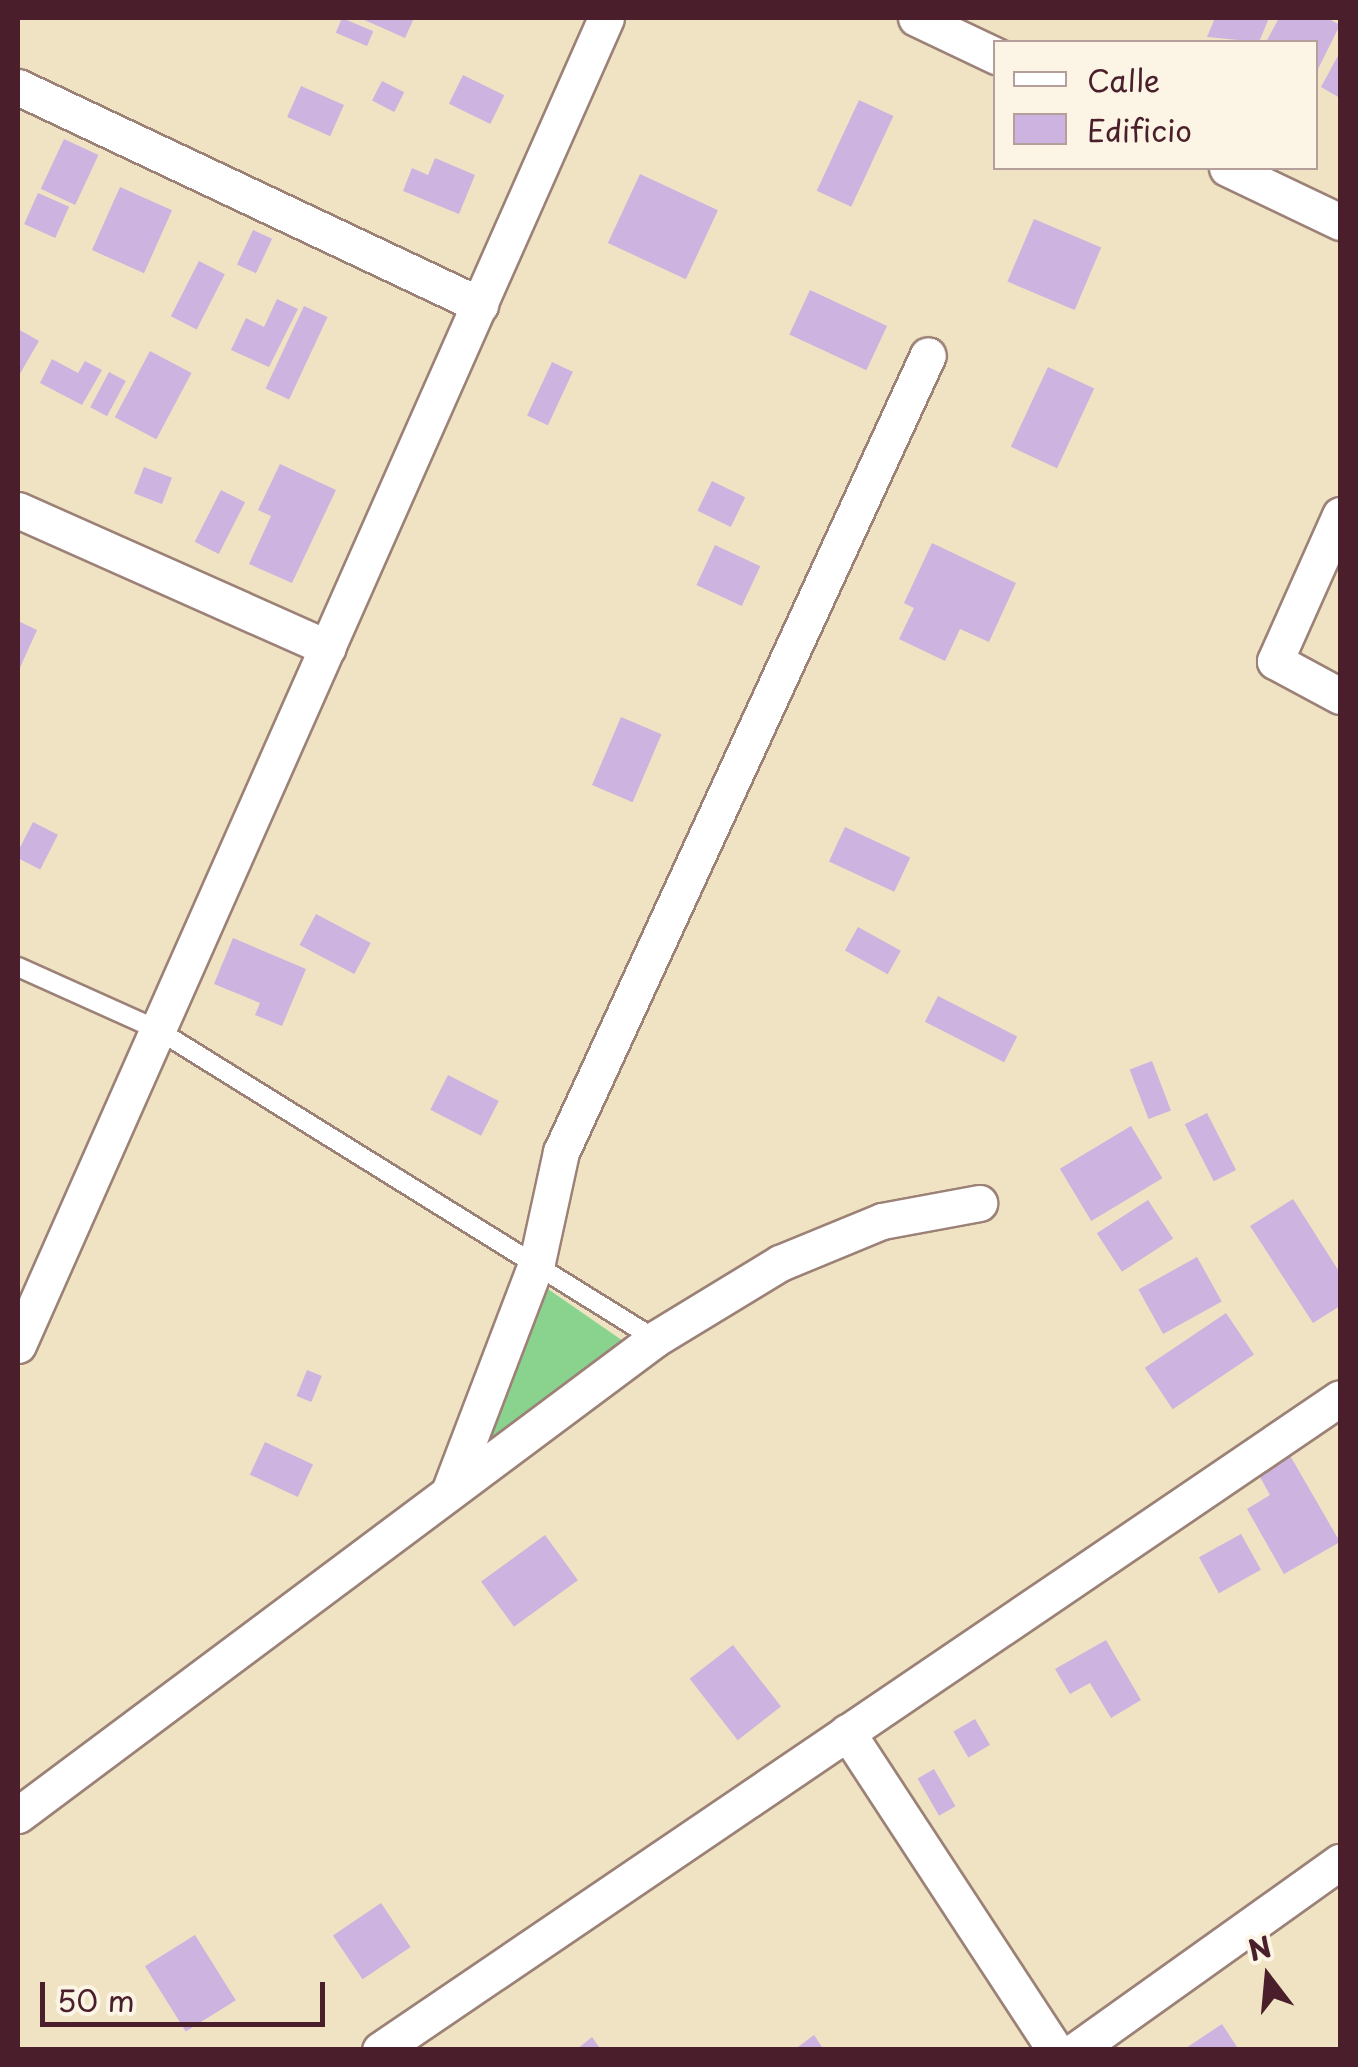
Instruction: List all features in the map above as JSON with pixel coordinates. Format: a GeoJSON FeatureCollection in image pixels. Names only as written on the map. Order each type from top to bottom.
{"type":"FeatureCollection","features":[{"type":"Feature","properties":{"kind":"street"},"geometry":{"type":"LineString","coordinates":[[18,1345],[606,18]]}},
{"type":"Feature","properties":{"kind":"street"},"geometry":{"type":"LineString","coordinates":[[916,18],[993,55]]}},
{"type":"Feature","properties":{"kind":"street"},"geometry":{"type":"LineString","coordinates":[[18,86],[480,305]]}},
{"type":"Feature","properties":{"kind":"street"},"geometry":{"type":"LineString","coordinates":[[1231,170],[1340,222]]}},
{"type":"Feature","properties":{"kind":"street"},"geometry":{"type":"LineString","coordinates":[[449,1492],[537,1262],[562,1152],[928,355]]}},
{"type":"Feature","properties":{"kind":"street"},"geometry":{"type":"LineString","coordinates":[[18,510],[328,648]]}},
{"type":"Feature","properties":{"kind":"street"},"geometry":{"type":"LineString","coordinates":[[1340,515],[1275,661],[1340,696]]}},
{"type":"Feature","properties":{"kind":"street"},"geometry":{"type":"LineString","coordinates":[[18,1815],[656,1340],[797,1256],[882,1221],[979,1202]]}},
{"type":"Feature","properties":{"kind":"street"},"geometry":{"type":"LineString","coordinates":[[380,2050],[1340,1398]]}},
{"type":"Feature","properties":{"kind":"street"},"geometry":{"type":"LineString","coordinates":[[847,1732],[1055,2050]]}},
{"type":"Feature","properties":{"kind":"street"},"geometry":{"type":"LineString","coordinates":[[1076,2050],[1340,1862]]}},
{"type":"Feature","properties":{"kind":"lane"},"geometry":{"type":"LineString","coordinates":[[18,967],[158,1030],[537,1262],[656,1340]]}},
{"type":"Feature","properties":{"kind":"green space"},"geometry":{"type":"Polygon","coordinates":[[[545,1287],[626,1343],[488,1447],[482,1445],[545,1287]]]}},
{"type":"Feature","properties":{"kind":"building"},"geometry":{"type":"Polygon","coordinates":[[[342,18],[373,31],[367,46],[336,33],[342,18]]]}},
{"type":"Feature","properties":{"kind":"building"},"geometry":{"type":"Polygon","coordinates":[[[360,18],[414,18],[405,38],[360,18]]]}},
{"type":"Feature","properties":{"kind":"building"},"geometry":{"type":"Polygon","coordinates":[[[1215,18],[1269,18],[1260,40],[1207,37],[1215,18]]]}},
{"type":"Feature","properties":{"kind":"building"},"geometry":{"type":"Polygon","coordinates":[[[1279,18],[1327,18],[1340,25],[1318,69],[1318,40],[1267,40],[1279,18]]]}},
{"type":"Feature","properties":{"kind":"building"},"geometry":{"type":"Polygon","coordinates":[[[1340,52],[1340,98],[1321,87],[1340,52]]]}},
{"type":"Feature","properties":{"kind":"building"},"geometry":{"type":"Polygon","coordinates":[[[463,75],[504,95],[490,124],[449,104],[463,75]]]}},
{"type":"Feature","properties":{"kind":"building"},"geometry":{"type":"Polygon","coordinates":[[[382,81],[404,92],[394,112],[372,101],[382,81]]]}},
{"type":"Feature","properties":{"kind":"building"},"geometry":{"type":"Polygon","coordinates":[[[301,86],[344,105],[330,136],[287,117],[301,86]]]}},
{"type":"Feature","properties":{"kind":"building"},"geometry":{"type":"Polygon","coordinates":[[[859,100],[893,116],[851,207],[817,191],[859,100]]]}},
{"type":"Feature","properties":{"kind":"building"},"geometry":{"type":"Polygon","coordinates":[[[64,139],[98,155],[75,205],[41,189],[64,139]]]}},
{"type":"Feature","properties":{"kind":"building"},"geometry":{"type":"Polygon","coordinates":[[[435,158],[475,175],[459,214],[403,191],[412,168],[428,175],[435,158]]]}},
{"type":"Feature","properties":{"kind":"building"},"geometry":{"type":"Polygon","coordinates":[[[640,174],[718,210],[686,279],[608,243],[640,174]]]}},
{"type":"Feature","properties":{"kind":"building"},"geometry":{"type":"Polygon","coordinates":[[[120,187],[172,210],[144,273],[92,250],[120,187]]]}},
{"type":"Feature","properties":{"kind":"building"},"geometry":{"type":"Polygon","coordinates":[[[38,193],[69,207],[55,238],[24,224],[38,193]]]}},
{"type":"Feature","properties":{"kind":"building"},"geometry":{"type":"Polygon","coordinates":[[[1034,219],[1101,248],[1075,310],[1007,282],[1034,219]]]}},
{"type":"Feature","properties":{"kind":"building"},"geometry":{"type":"Polygon","coordinates":[[[253,230],[272,239],[256,273],[237,264],[253,230]]]}},
{"type":"Feature","properties":{"kind":"building"},"geometry":{"type":"Polygon","coordinates":[[[199,261],[225,274],[197,329],[171,316],[199,261]]]}},
{"type":"Feature","properties":{"kind":"building"},"geometry":{"type":"Polygon","coordinates":[[[810,290],[887,326],[866,370],[789,334],[810,290]]]}},
{"type":"Feature","properties":{"kind":"building"},"geometry":{"type":"Polygon","coordinates":[[[277,299],[298,309],[269,367],[231,350],[246,318],[264,327],[277,299]]]}},
{"type":"Feature","properties":{"kind":"building"},"geometry":{"type":"Polygon","coordinates":[[[304,306],[328,317],[289,399],[266,388],[304,306]]]}},
{"type":"Feature","properties":{"kind":"building"},"geometry":{"type":"Polygon","coordinates":[[[18,329],[39,341],[18,377],[18,329]]]}},
{"type":"Feature","properties":{"kind":"building"},"geometry":{"type":"Polygon","coordinates":[[[150,351],[191,373],[156,439],[115,417],[150,351]]]}},
{"type":"Feature","properties":{"kind":"building"},"geometry":{"type":"Polygon","coordinates":[[[52,359],[78,373],[85,361],[102,370],[82,405],[40,383],[52,359]]]}},
{"type":"Feature","properties":{"kind":"building"},"geometry":{"type":"Polygon","coordinates":[[[552,362],[573,372],[548,425],[527,415],[552,362]]]}},
{"type":"Feature","properties":{"kind":"building"},"geometry":{"type":"Polygon","coordinates":[[[1048,367],[1094,389],[1057,468],[1011,447],[1048,367]]]}},
{"type":"Feature","properties":{"kind":"building"},"geometry":{"type":"Polygon","coordinates":[[[109,372],[126,381],[107,416],[90,407],[109,372]]]}},
{"type":"Feature","properties":{"kind":"building"},"geometry":{"type":"Polygon","coordinates":[[[280,464],[336,490],[292,583],[249,564],[271,516],[258,510],[280,464]]]}},
{"type":"Feature","properties":{"kind":"building"},"geometry":{"type":"Polygon","coordinates":[[[144,467],[172,478],[162,504],[134,493],[144,467]]]}},
{"type":"Feature","properties":{"kind":"building"},"geometry":{"type":"Polygon","coordinates":[[[712,481],[745,497],[731,527],[698,511],[712,481]]]}},
{"type":"Feature","properties":{"kind":"building"},"geometry":{"type":"Polygon","coordinates":[[[221,490],[245,502],[219,554],[195,542],[221,490]]]}},
{"type":"Feature","properties":{"kind":"building"},"geometry":{"type":"Polygon","coordinates":[[[932,543],[1016,583],[989,642],[960,629],[945,661],[899,639],[914,608],[904,603],[932,543]]]}},
{"type":"Feature","properties":{"kind":"building"},"geometry":{"type":"Polygon","coordinates":[[[715,545],[760,566],[742,606],[696,585],[715,545]]]}},
{"type":"Feature","properties":{"kind":"building"},"geometry":{"type":"Polygon","coordinates":[[[18,621],[37,630],[18,672],[18,621]]]}},
{"type":"Feature","properties":{"kind":"building"},"geometry":{"type":"Polygon","coordinates":[[[621,717],[662,734],[633,802],[592,785],[621,717]]]}},
{"type":"Feature","properties":{"kind":"building"},"geometry":{"type":"Polygon","coordinates":[[[33,822],[58,835],[40,869],[18,858],[33,822]]]}},
{"type":"Feature","properties":{"kind":"building"},"geometry":{"type":"Polygon","coordinates":[[[845,827],[910,857],[894,892],[829,861],[845,827]]]}},
{"type":"Feature","properties":{"kind":"building"},"geometry":{"type":"Polygon","coordinates":[[[316,914],[371,943],[354,974],[300,945],[316,914]]]}},
{"type":"Feature","properties":{"kind":"building"},"geometry":{"type":"Polygon","coordinates":[[[858,927],[901,951],[888,974],[845,951],[858,927]]]}},
{"type":"Feature","properties":{"kind":"building"},"geometry":{"type":"Polygon","coordinates":[[[233,938],[306,969],[282,1026],[255,1015],[260,1003],[214,984],[233,938]]]}},
{"type":"Feature","properties":{"kind":"building"},"geometry":{"type":"Polygon","coordinates":[[[938,996],[1017,1036],[1004,1062],[925,1022],[938,996]]]}},
{"type":"Feature","properties":{"kind":"building"},"geometry":{"type":"Polygon","coordinates":[[[1152,1061],[1171,1110],[1149,1119],[1130,1070],[1152,1061]]]}},
{"type":"Feature","properties":{"kind":"building"},"geometry":{"type":"Polygon","coordinates":[[[448,1075],[499,1101],[481,1136],[430,1110],[448,1075]]]}},
{"type":"Feature","properties":{"kind":"building"},"geometry":{"type":"Polygon","coordinates":[[[1207,1113],[1236,1170],[1214,1181],[1185,1124],[1207,1113]]]}},
{"type":"Feature","properties":{"kind":"building"},"geometry":{"type":"Polygon","coordinates":[[[1131,1126],[1162,1178],[1091,1221],[1060,1169],[1131,1126]]]}},
{"type":"Feature","properties":{"kind":"building"},"geometry":{"type":"Polygon","coordinates":[[[1293,1199],[1340,1273],[1340,1306],[1313,1323],[1250,1226],[1293,1199]]]}},
{"type":"Feature","properties":{"kind":"building"},"geometry":{"type":"Polygon","coordinates":[[[1148,1200],[1173,1239],[1122,1272],[1097,1233],[1148,1200]]]}},
{"type":"Feature","properties":{"kind":"building"},"geometry":{"type":"Polygon","coordinates":[[[1197,1257],[1222,1302],[1163,1334],[1138,1289],[1197,1257]]]}},
{"type":"Feature","properties":{"kind":"building"},"geometry":{"type":"Polygon","coordinates":[[[1226,1313],[1254,1354],[1173,1409],[1145,1368],[1226,1313]]]}},
{"type":"Feature","properties":{"kind":"building"},"geometry":{"type":"Polygon","coordinates":[[[307,1370],[322,1376],[311,1402],[297,1396],[307,1370]]]}},
{"type":"Feature","properties":{"kind":"building"},"geometry":{"type":"Polygon","coordinates":[[[265,1442],[313,1464],[298,1497],[250,1475],[265,1442]]]}},
{"type":"Feature","properties":{"kind":"building"},"geometry":{"type":"Polygon","coordinates":[[[1288,1452],[1340,1542],[1284,1574],[1247,1509],[1270,1495],[1256,1470],[1288,1452]]]}},
{"type":"Feature","properties":{"kind":"building"},"geometry":{"type":"Polygon","coordinates":[[[1241,1534],[1261,1570],[1219,1593],[1199,1557],[1241,1534]]]}},
{"type":"Feature","properties":{"kind":"building"},"geometry":{"type":"Polygon","coordinates":[[[545,1535],[578,1580],[514,1627],[481,1581],[545,1535]]]}},
{"type":"Feature","properties":{"kind":"building"},"geometry":{"type":"Polygon","coordinates":[[[1106,1640],[1141,1700],[1111,1718],[1090,1683],[1070,1694],[1055,1669],[1106,1640]]]}},
{"type":"Feature","properties":{"kind":"building"},"geometry":{"type":"Polygon","coordinates":[[[733,1645],[781,1706],[738,1740],[690,1679],[733,1645]]]}},
{"type":"Feature","properties":{"kind":"building"},"geometry":{"type":"Polygon","coordinates":[[[975,1719],[990,1745],[968,1757],[953,1732],[975,1719]]]}},
{"type":"Feature","properties":{"kind":"building"},"geometry":{"type":"Polygon","coordinates":[[[934,1769],[956,1806],[939,1816],[918,1778],[934,1769]]]}},
{"type":"Feature","properties":{"kind":"building"},"geometry":{"type":"Polygon","coordinates":[[[381,1903],[411,1947],[363,1979],[333,1935],[381,1903]]]}},
{"type":"Feature","properties":{"kind":"building"},"geometry":{"type":"Polygon","coordinates":[[[195,1935],[236,2000],[186,2032],[145,1966],[195,1935]]]}},
{"type":"Feature","properties":{"kind":"building"},"geometry":{"type":"Polygon","coordinates":[[[1222,2024],[1239,2050],[1183,2050],[1222,2024]]]}},
{"type":"Feature","properties":{"kind":"building"},"geometry":{"type":"Polygon","coordinates":[[[814,2035],[824,2050],[794,2050],[814,2035]]]}},
{"type":"Feature","properties":{"kind":"building"},"geometry":{"type":"Polygon","coordinates":[[[592,2037],[601,2050],[576,2050],[592,2037]]]}}]}
